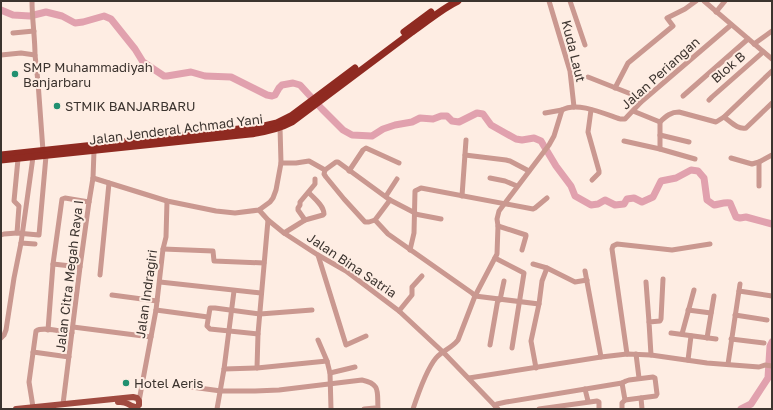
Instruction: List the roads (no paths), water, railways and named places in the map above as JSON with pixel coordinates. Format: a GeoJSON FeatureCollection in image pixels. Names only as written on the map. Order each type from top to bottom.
{"type":"FeatureCollection","features":[{"type":"Feature","properties":{"kind":"highway","name":"Jalan Jenderal Achmad Yani"},"geometry":{"type":"LineString","coordinates":[[318,99],[447,1]]}},
{"type":"Feature","properties":{"kind":"highway","name":"Jalan Jenderal Achmad Yani"},"geometry":{"type":"LineString","coordinates":[[192,138],[264,126],[277,123],[291,116],[318,99],[437,13],[458,1]]}},
{"type":"Feature","properties":{"kind":"highway","name":"Jalan Jenderal Achmad Yani"},"geometry":{"type":"LineString","coordinates":[[1,160],[33,157],[44,153],[265,132],[280,128],[292,122],[308,106]]}},
{"type":"Feature","properties":{"kind":"highway","name":"Jalan Jenderal Achmad Yani"},"geometry":{"type":"LineString","coordinates":[[1,155],[94,151],[151,142]]}},
{"type":"Feature","properties":{"kind":"main road"},"geometry":{"type":"LineString","coordinates":[[16,409],[132,397],[137,398],[136,407],[124,401],[54,409]]}},
{"type":"Feature","properties":{"kind":"street"},"geometry":{"type":"LineString","coordinates":[[1,235],[39,235],[44,153],[35,55],[32,1]]}},
{"type":"Feature","properties":{"kind":"street","name":"Kuda Laut"},"geometry":{"type":"LineString","coordinates":[[549,1],[570,71],[574,107]]}},
{"type":"Feature","properties":{"kind":"street"},"geometry":{"type":"LineString","coordinates":[[570,1],[585,45]]}},
{"type":"Feature","properties":{"kind":"street"},"geometry":{"type":"LineString","coordinates":[[615,88],[628,63],[673,26],[668,18],[696,1]]}},
{"type":"Feature","properties":{"kind":"street"},"geometry":{"type":"LineString","coordinates":[[704,1],[772,59]]}},
{"type":"Feature","properties":{"kind":"street"},"geometry":{"type":"LineString","coordinates":[[716,12],[725,1]]}},
{"type":"Feature","properties":{"kind":"street","name":"Jalan Periangan"},"geometry":{"type":"LineString","coordinates":[[574,107],[591,110],[622,120],[626,118],[641,102],[731,25]]}},
{"type":"Feature","properties":{"kind":"street"},"geometry":{"type":"LineString","coordinates":[[754,44],[772,31]]}},
{"type":"Feature","properties":{"kind":"street"},"geometry":{"type":"LineString","coordinates":[[13,34],[34,32]]}},
{"type":"Feature","properties":{"kind":"street"},"geometry":{"type":"LineString","coordinates":[[683,96],[748,39]]}},
{"type":"Feature","properties":{"kind":"street","name":"Blok B"},"geometry":{"type":"LineString","coordinates":[[709,100],[763,52]]}},
{"type":"Feature","properties":{"kind":"street"},"geometry":{"type":"LineString","coordinates":[[1,55],[21,53],[35,55]]}},
{"type":"Feature","properties":{"kind":"street"},"geometry":{"type":"LineString","coordinates":[[660,122],[670,114],[679,112],[716,122],[724,117],[772,71]]}},
{"type":"Feature","properties":{"kind":"street"},"geometry":{"type":"LineString","coordinates":[[588,77],[631,94],[641,102]]}},
{"type":"Feature","properties":{"kind":"street"},"geometry":{"type":"LineString","coordinates":[[724,117],[739,128],[743,129],[746,128],[772,103]]}},
{"type":"Feature","properties":{"kind":"street"},"geometry":{"type":"LineString","coordinates":[[544,113],[574,107]]}},
{"type":"Feature","properties":{"kind":"street"},"geometry":{"type":"LineString","coordinates":[[413,409],[432,364],[437,357],[444,353],[458,340],[475,296],[495,258],[498,250],[497,214],[503,204],[549,145],[554,136],[562,110]]}},
{"type":"Feature","properties":{"kind":"street"},"geometry":{"type":"LineString","coordinates":[[591,110],[588,132],[599,171],[599,173],[592,180]]}},
{"type":"Feature","properties":{"kind":"street"},"geometry":{"type":"LineString","coordinates":[[633,111],[660,122]]}},
{"type":"Feature","properties":{"kind":"street"},"geometry":{"type":"LineString","coordinates":[[660,122],[660,149]]}},
{"type":"Feature","properties":{"kind":"street"},"geometry":{"type":"LineString","coordinates":[[94,178],[167,201],[230,213],[259,210],[266,206],[273,198],[278,184],[281,163],[280,128]]}},
{"type":"Feature","properties":{"kind":"street"},"geometry":{"type":"LineString","coordinates":[[660,135],[689,142]]}},
{"type":"Feature","properties":{"kind":"street"},"geometry":{"type":"LineString","coordinates":[[462,196],[466,140]]}},
{"type":"Feature","properties":{"kind":"street"},"geometry":{"type":"LineString","coordinates":[[624,141],[695,159]]}},
{"type":"Feature","properties":{"kind":"street"},"geometry":{"type":"LineString","coordinates":[[349,171],[364,148],[399,163]]}},
{"type":"Feature","properties":{"kind":"street","name":"Jalan Citra Megah Raya I"},"geometry":{"type":"LineString","coordinates":[[63,404],[80,267],[89,202],[94,178],[94,151]]}},
{"type":"Feature","properties":{"kind":"street"},"geometry":{"type":"LineString","coordinates":[[465,155],[510,161],[529,171]]}},
{"type":"Feature","properties":{"kind":"street"},"geometry":{"type":"LineString","coordinates":[[731,158],[754,163],[772,155]]}},
{"type":"Feature","properties":{"kind":"street"},"geometry":{"type":"LineString","coordinates":[[19,234],[33,157]]}},
{"type":"Feature","properties":{"kind":"street"},"geometry":{"type":"LineString","coordinates":[[1,338],[6,330],[21,243],[19,234],[19,206],[14,201],[18,159]]}},
{"type":"Feature","properties":{"kind":"street"},"geometry":{"type":"LineString","coordinates":[[281,163],[309,161],[325,170]]}},
{"type":"Feature","properties":{"kind":"street"},"geometry":{"type":"LineString","coordinates":[[325,170],[337,162],[388,198],[415,214],[442,219]]}},
{"type":"Feature","properties":{"kind":"street"},"geometry":{"type":"LineString","coordinates":[[759,162],[759,186]]}},
{"type":"Feature","properties":{"kind":"street"},"geometry":{"type":"LineString","coordinates":[[325,170],[324,174],[326,177],[365,222],[375,220],[397,179]]}},
{"type":"Feature","properties":{"kind":"street"},"geometry":{"type":"LineString","coordinates":[[490,178],[505,181],[517,186]]}},
{"type":"Feature","properties":{"kind":"street"},"geometry":{"type":"LineString","coordinates":[[305,220],[298,208],[300,202],[315,184],[315,179]]}},
{"type":"Feature","properties":{"kind":"street"},"geometry":{"type":"LineString","coordinates":[[100,275],[109,183]]}},
{"type":"Feature","properties":{"kind":"street"},"geometry":{"type":"LineString","coordinates":[[410,250],[414,233],[415,190],[421,188],[534,209],[547,198]]}},
{"type":"Feature","properties":{"kind":"street"},"geometry":{"type":"LineString","coordinates":[[284,233],[305,220],[324,214],[323,209],[309,193]]}},
{"type":"Feature","properties":{"kind":"street"},"geometry":{"type":"LineString","coordinates":[[48,330],[53,264],[62,199],[64,198],[89,202]]}},
{"type":"Feature","properties":{"kind":"street","name":"Jalan Indragiri"},"geometry":{"type":"LineString","coordinates":[[136,407],[141,390],[156,310],[163,249],[166,237],[167,201]]}},
{"type":"Feature","properties":{"kind":"street","name":"Jalan Bina Satria"},"geometry":{"type":"LineString","coordinates":[[259,210],[268,220],[284,233],[346,271],[399,310],[444,353],[497,408]]}},
{"type":"Feature","properties":{"kind":"street"},"geometry":{"type":"LineString","coordinates":[[257,368],[261,293],[268,220]]}},
{"type":"Feature","properties":{"kind":"street"},"geometry":{"type":"LineString","coordinates":[[375,220],[388,234],[472,292],[475,296],[539,304]]}},
{"type":"Feature","properties":{"kind":"street"},"geometry":{"type":"LineString","coordinates":[[498,226],[526,235],[522,250]]}},
{"type":"Feature","properties":{"kind":"street"},"geometry":{"type":"LineString","coordinates":[[21,243],[35,244]]}},
{"type":"Feature","properties":{"kind":"street"},"geometry":{"type":"LineString","coordinates":[[627,354],[612,249],[613,246],[617,244],[672,250],[710,244]]}},
{"type":"Feature","properties":{"kind":"street"},"geometry":{"type":"LineString","coordinates":[[163,249],[213,252],[214,261],[264,263]]}},
{"type":"Feature","properties":{"kind":"street"},"geometry":{"type":"LineString","coordinates":[[318,255],[346,345],[366,336]]}},
{"type":"Feature","properties":{"kind":"street"},"geometry":{"type":"LineString","coordinates":[[495,258],[524,273],[512,348]]}},
{"type":"Feature","properties":{"kind":"street"},"geometry":{"type":"LineString","coordinates":[[53,264],[80,267]]}},
{"type":"Feature","properties":{"kind":"street"},"geometry":{"type":"LineString","coordinates":[[533,264],[547,268],[575,282],[587,280]]}},
{"type":"Feature","properties":{"kind":"street"},"geometry":{"type":"LineString","coordinates":[[536,368],[531,341],[542,281],[547,268]]}},
{"type":"Feature","properties":{"kind":"street"},"geometry":{"type":"LineString","coordinates":[[585,271],[601,357]]}},
{"type":"Feature","properties":{"kind":"street"},"geometry":{"type":"LineString","coordinates":[[399,310],[412,295],[412,287],[422,276]]}},
{"type":"Feature","properties":{"kind":"street"},"geometry":{"type":"LineString","coordinates":[[649,322],[660,321],[661,319],[663,279]]}},
{"type":"Feature","properties":{"kind":"street"},"geometry":{"type":"LineString","coordinates":[[490,345],[504,281]]}},
{"type":"Feature","properties":{"kind":"street"},"geometry":{"type":"LineString","coordinates":[[160,282],[261,293]]}},
{"type":"Feature","properties":{"kind":"street"},"geometry":{"type":"LineString","coordinates":[[646,282],[651,355]]}},
{"type":"Feature","properties":{"kind":"street"},"geometry":{"type":"LineString","coordinates":[[728,364],[740,284]]}},
{"type":"Feature","properties":{"kind":"street"},"geometry":{"type":"LineString","coordinates":[[217,409],[221,391],[234,290]]}},
{"type":"Feature","properties":{"kind":"street"},"geometry":{"type":"LineString","coordinates":[[682,334],[694,290]]}},
{"type":"Feature","properties":{"kind":"street"},"geometry":{"type":"LineString","coordinates":[[738,291],[772,296]]}},
{"type":"Feature","properties":{"kind":"street"},"geometry":{"type":"LineString","coordinates":[[112,295],[157,301]]}},
{"type":"Feature","properties":{"kind":"street"},"geometry":{"type":"LineString","coordinates":[[707,338],[714,296]]}},
{"type":"Feature","properties":{"kind":"street"},"geometry":{"type":"LineString","coordinates":[[258,334],[210,329],[207,326],[210,308],[260,314],[312,310]]}},
{"type":"Feature","properties":{"kind":"street"},"geometry":{"type":"LineString","coordinates":[[156,310],[208,316]]}},
{"type":"Feature","properties":{"kind":"street"},"geometry":{"type":"LineString","coordinates":[[688,310],[711,313]]}},
{"type":"Feature","properties":{"kind":"street"},"geometry":{"type":"LineString","coordinates":[[735,315],[767,320]]}},
{"type":"Feature","properties":{"kind":"street"},"geometry":{"type":"LineString","coordinates":[[73,327],[151,337]]}},
{"type":"Feature","properties":{"kind":"street"},"geometry":{"type":"LineString","coordinates":[[33,407],[30,382],[37,330],[40,329],[72,333]]}},
{"type":"Feature","properties":{"kind":"street"},"geometry":{"type":"LineString","coordinates":[[671,333],[716,339]]}},
{"type":"Feature","properties":{"kind":"street"},"geometry":{"type":"LineString","coordinates":[[688,360],[691,336]]}},
{"type":"Feature","properties":{"kind":"street"},"geometry":{"type":"LineString","coordinates":[[731,339],[764,343]]}},
{"type":"Feature","properties":{"kind":"street"},"geometry":{"type":"LineString","coordinates":[[318,340],[327,361],[330,373],[331,409]]}},
{"type":"Feature","properties":{"kind":"street"},"geometry":{"type":"LineString","coordinates":[[33,352],[69,357]]}},
{"type":"Feature","properties":{"kind":"street"},"geometry":{"type":"LineString","coordinates":[[469,378],[627,354],[651,355],[707,363],[759,367],[765,365],[772,366]]}},
{"type":"Feature","properties":{"kind":"street"},"geometry":{"type":"LineString","coordinates":[[636,354],[640,378]]}},
{"type":"Feature","properties":{"kind":"street"},"geometry":{"type":"LineString","coordinates":[[224,369],[257,368],[327,361]]}},
{"type":"Feature","properties":{"kind":"street"},"geometry":{"type":"LineString","coordinates":[[330,373],[355,367]]}},
{"type":"Feature","properties":{"kind":"street"},"geometry":{"type":"LineString","coordinates":[[497,408],[497,404],[506,402],[622,383],[640,378],[655,378],[657,394],[655,396],[624,400]]}},
{"type":"Feature","properties":{"kind":"street"},"geometry":{"type":"LineString","coordinates":[[184,386],[221,391],[267,391],[362,380],[373,383],[377,389],[378,409],[364,409]]}},
{"type":"Feature","properties":{"kind":"street"},"geometry":{"type":"LineString","coordinates":[[622,383],[624,400],[622,403],[622,409]]}},
{"type":"Feature","properties":{"kind":"street"},"geometry":{"type":"LineString","coordinates":[[585,389],[588,401]]}},
{"type":"Feature","properties":{"kind":"street"},"geometry":{"type":"LineString","coordinates":[[132,397],[141,390]]}},
{"type":"Feature","properties":{"kind":"street"},"geometry":{"type":"LineString","coordinates":[[641,398],[642,409]]}},
{"type":"Feature","properties":{"kind":"street"},"geometry":{"type":"LineString","coordinates":[[539,409],[588,401],[598,401],[599,409]]}},
{"type":"Feature","properties":{"kind":"waterway"},"geometry":{"type":"LineString","coordinates":[[1,10],[13,15],[30,16],[46,12],[62,16],[75,23],[104,16],[111,19],[135,49],[143,62],[164,76],[191,72],[205,76],[231,77],[272,96],[275,95],[282,85],[293,83],[300,85],[343,130],[352,135],[372,136],[383,129],[412,122],[420,118],[433,119],[441,116],[447,116],[452,121],[459,122],[477,113],[483,114],[491,125],[516,139],[522,140],[534,138],[541,141],[556,166],[571,186],[575,196],[591,205],[598,204],[605,200],[615,205],[624,204],[627,199],[634,198],[642,202],[653,197],[661,181],[676,178],[691,170],[698,171],[704,178],[707,200],[714,205],[730,203],[736,217],[746,217],[772,224]]}},
{"type":"Feature","properties":{"kind":"waterway"},"geometry":{"type":"LineString","coordinates":[[741,409],[751,404],[768,378],[770,346],[772,342]]}},
{"type":"Feature","properties":{"kind":"place","name":"SMP Muhammadiyah Banjarbaru"},"geometry":{"type":"Point","coordinates":[15,74]}},
{"type":"Feature","properties":{"kind":"place","name":"STMIK BANJARBARU"},"geometry":{"type":"Point","coordinates":[57,106]}},
{"type":"Feature","properties":{"kind":"place","name":"Hotel Aeris"},"geometry":{"type":"Point","coordinates":[126,383]}}]}
